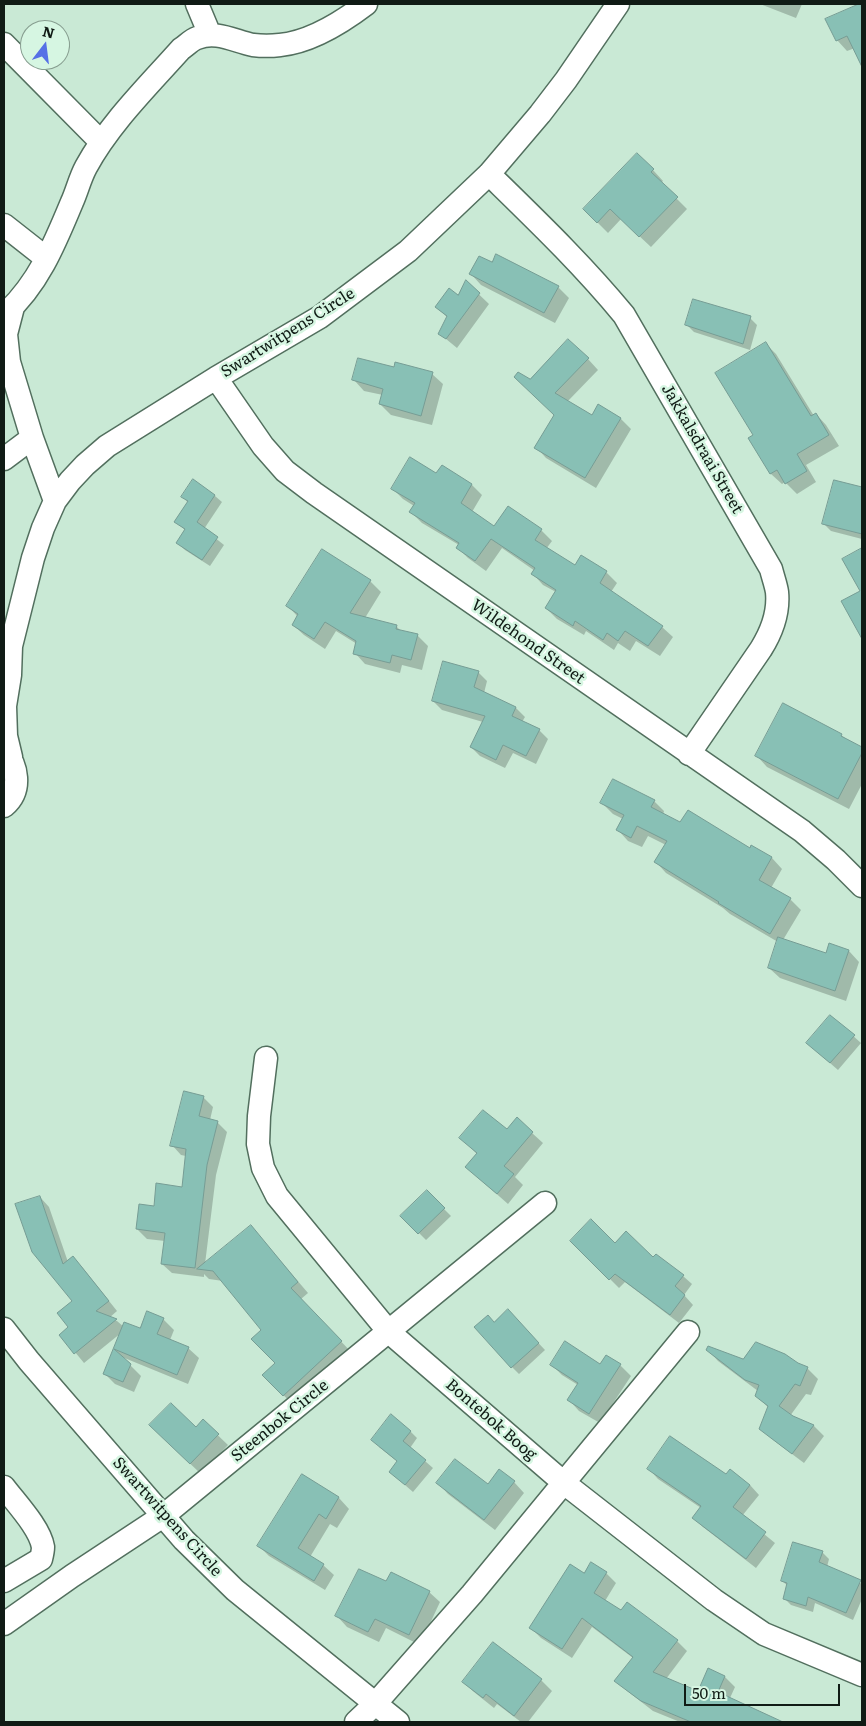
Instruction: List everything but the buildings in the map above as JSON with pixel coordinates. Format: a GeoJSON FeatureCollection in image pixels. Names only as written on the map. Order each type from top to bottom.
{"type":"FeatureCollection","features":[{"type":"Feature","properties":{"kind":"street"},"geometry":{"type":"LineString","coordinates":[[197,4],[210,35]]}},
{"type":"Feature","properties":{"kind":"street"},"geometry":{"type":"LineString","coordinates":[[55,501],[32,438],[9,362],[6,334],[8,311],[32,284],[61,229],[85,170],[101,142],[181,49],[195,38],[210,35],[226,37],[254,45],[280,45],[308,39],[366,4]]}},
{"type":"Feature","properties":{"kind":"street","name":"Swartwitpens Circle"},"geometry":{"type":"LineString","coordinates":[[5,805],[14,792],[16,781],[16,769],[7,753],[5,706],[10,675],[7,652],[33,558],[55,501],[85,464],[106,446],[216,378],[292,335],[349,297],[408,251],[489,174],[561,87],[618,4]]}},
{"type":"Feature","properties":{"kind":"street"},"geometry":{"type":"LineString","coordinates":[[4,44],[101,142]]}},
{"type":"Feature","properties":{"kind":"street","name":"Jakkalsdraai Street"},"geometry":{"type":"LineString","coordinates":[[489,174],[597,282],[624,314],[771,569],[777,594],[775,616],[770,635],[689,754]]}},
{"type":"Feature","properties":{"kind":"street"},"geometry":{"type":"LineString","coordinates":[[4,226],[46,258]]}},
{"type":"Feature","properties":{"kind":"street","name":"Wildehond Street"},"geometry":{"type":"LineString","coordinates":[[216,378],[263,446],[285,471],[802,831],[836,860],[862,886]]}},
{"type":"Feature","properties":{"kind":"street"},"geometry":{"type":"LineString","coordinates":[[4,459],[32,438]]}},
{"type":"Feature","properties":{"kind":"street","name":"Bontebok Boog"},"geometry":{"type":"LineString","coordinates":[[266,1058],[259,1116],[258,1144],[262,1168],[277,1196],[389,1332],[564,1483],[714,1600],[764,1634],[862,1674]]}},
{"type":"Feature","properties":{"kind":"street","name":"Steenbok Circle"},"geometry":{"type":"LineString","coordinates":[[4,1624],[163,1516],[545,1203]]}},
{"type":"Feature","properties":{"kind":"street","name":"Swartwitpens Circle"},"geometry":{"type":"LineString","coordinates":[[4,1329],[29,1362],[184,1540],[235,1590],[398,1722]]}},
{"type":"Feature","properties":{"kind":"street"},"geometry":{"type":"LineString","coordinates":[[356,1722],[375,1704],[472,1594],[688,1332]]}},
{"type":"Feature","properties":{"kind":"street"},"geometry":{"type":"LineString","coordinates":[[4,1488],[30,1522],[40,1538],[44,1549],[40,1559],[4,1581]]}}]}
